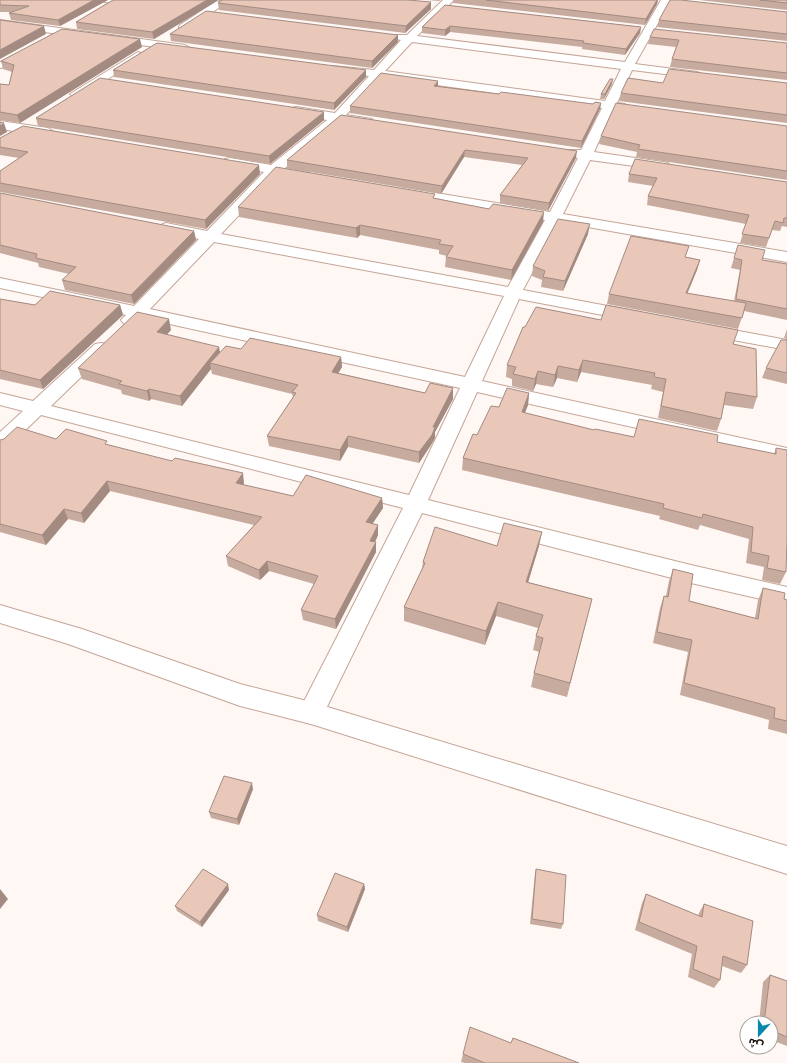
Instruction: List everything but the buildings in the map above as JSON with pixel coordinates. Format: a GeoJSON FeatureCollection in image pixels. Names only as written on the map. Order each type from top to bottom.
{"type":"FeatureCollection","features":[{"type":"Feature","properties":{"kind":"street"},"geometry":{"type":"LineString","coordinates":[[66,100],[225,0]]}},
{"type":"Feature","properties":{"kind":"street"},"geometry":{"type":"LineString","coordinates":[[311,713],[416,503],[513,294],[586,154],[628,66],[653,31],[666,1]]}},
{"type":"Feature","properties":{"kind":"street"},"geometry":{"type":"LineString","coordinates":[[427,4],[450,5]]}},
{"type":"Feature","properties":{"kind":"street"},"geometry":{"type":"LineString","coordinates":[[121,328],[274,170],[337,118],[411,38],[422,24],[450,5]]}},
{"type":"Feature","properties":{"kind":"street"},"geometry":{"type":"LineString","coordinates":[[206,13],[222,15]]}},
{"type":"Feature","properties":{"kind":"street"},"geometry":{"type":"LineString","coordinates":[[0,23],[194,49]]}},
{"type":"Feature","properties":{"kind":"street"},"geometry":{"type":"LineString","coordinates":[[49,39],[76,24]]}},
{"type":"Feature","properties":{"kind":"street"},"geometry":{"type":"LineString","coordinates":[[634,28],[653,31]]}},
{"type":"Feature","properties":{"kind":"street"},"geometry":{"type":"LineString","coordinates":[[387,35],[711,76]]}},
{"type":"Feature","properties":{"kind":"street"},"geometry":{"type":"LineString","coordinates":[[324,67],[632,109]]}},
{"type":"Feature","properties":{"kind":"street"},"geometry":{"type":"LineString","coordinates":[[98,80],[113,83]]}},
{"type":"Feature","properties":{"kind":"street"},"geometry":{"type":"LineString","coordinates":[[283,109],[382,124]]}},
{"type":"Feature","properties":{"kind":"street"},"geometry":{"type":"LineString","coordinates":[[6,139],[35,120]]}},
{"type":"Feature","properties":{"kind":"street"},"geometry":{"type":"LineString","coordinates":[[0,125],[62,135]]}},
{"type":"Feature","properties":{"kind":"street"},"geometry":{"type":"LineString","coordinates":[[564,151],[676,168]]}},
{"type":"Feature","properties":{"kind":"street"},"geometry":{"type":"LineString","coordinates":[[219,160],[320,178]]}},
{"type":"Feature","properties":{"kind":"street"},"geometry":{"type":"LineString","coordinates":[[390,190],[787,257]]}},
{"type":"Feature","properties":{"kind":"street"},"geometry":{"type":"LineString","coordinates":[[150,225],[650,319]]}},
{"type":"Feature","properties":{"kind":"street"},"geometry":{"type":"LineString","coordinates":[[0,283],[290,344],[787,455]]}},
{"type":"Feature","properties":{"kind":"street"},"geometry":{"type":"LineString","coordinates":[[695,327],[787,345]]}},
{"type":"Feature","properties":{"kind":"street"},"geometry":{"type":"LineString","coordinates":[[0,443],[110,339]]}},
{"type":"Feature","properties":{"kind":"street"},"geometry":{"type":"LineString","coordinates":[[0,399],[692,574],[787,596]]}},
{"type":"Feature","properties":{"kind":"street"},"geometry":{"type":"LineString","coordinates":[[0,614],[74,636],[240,695],[311,713],[787,860]]}}]}
